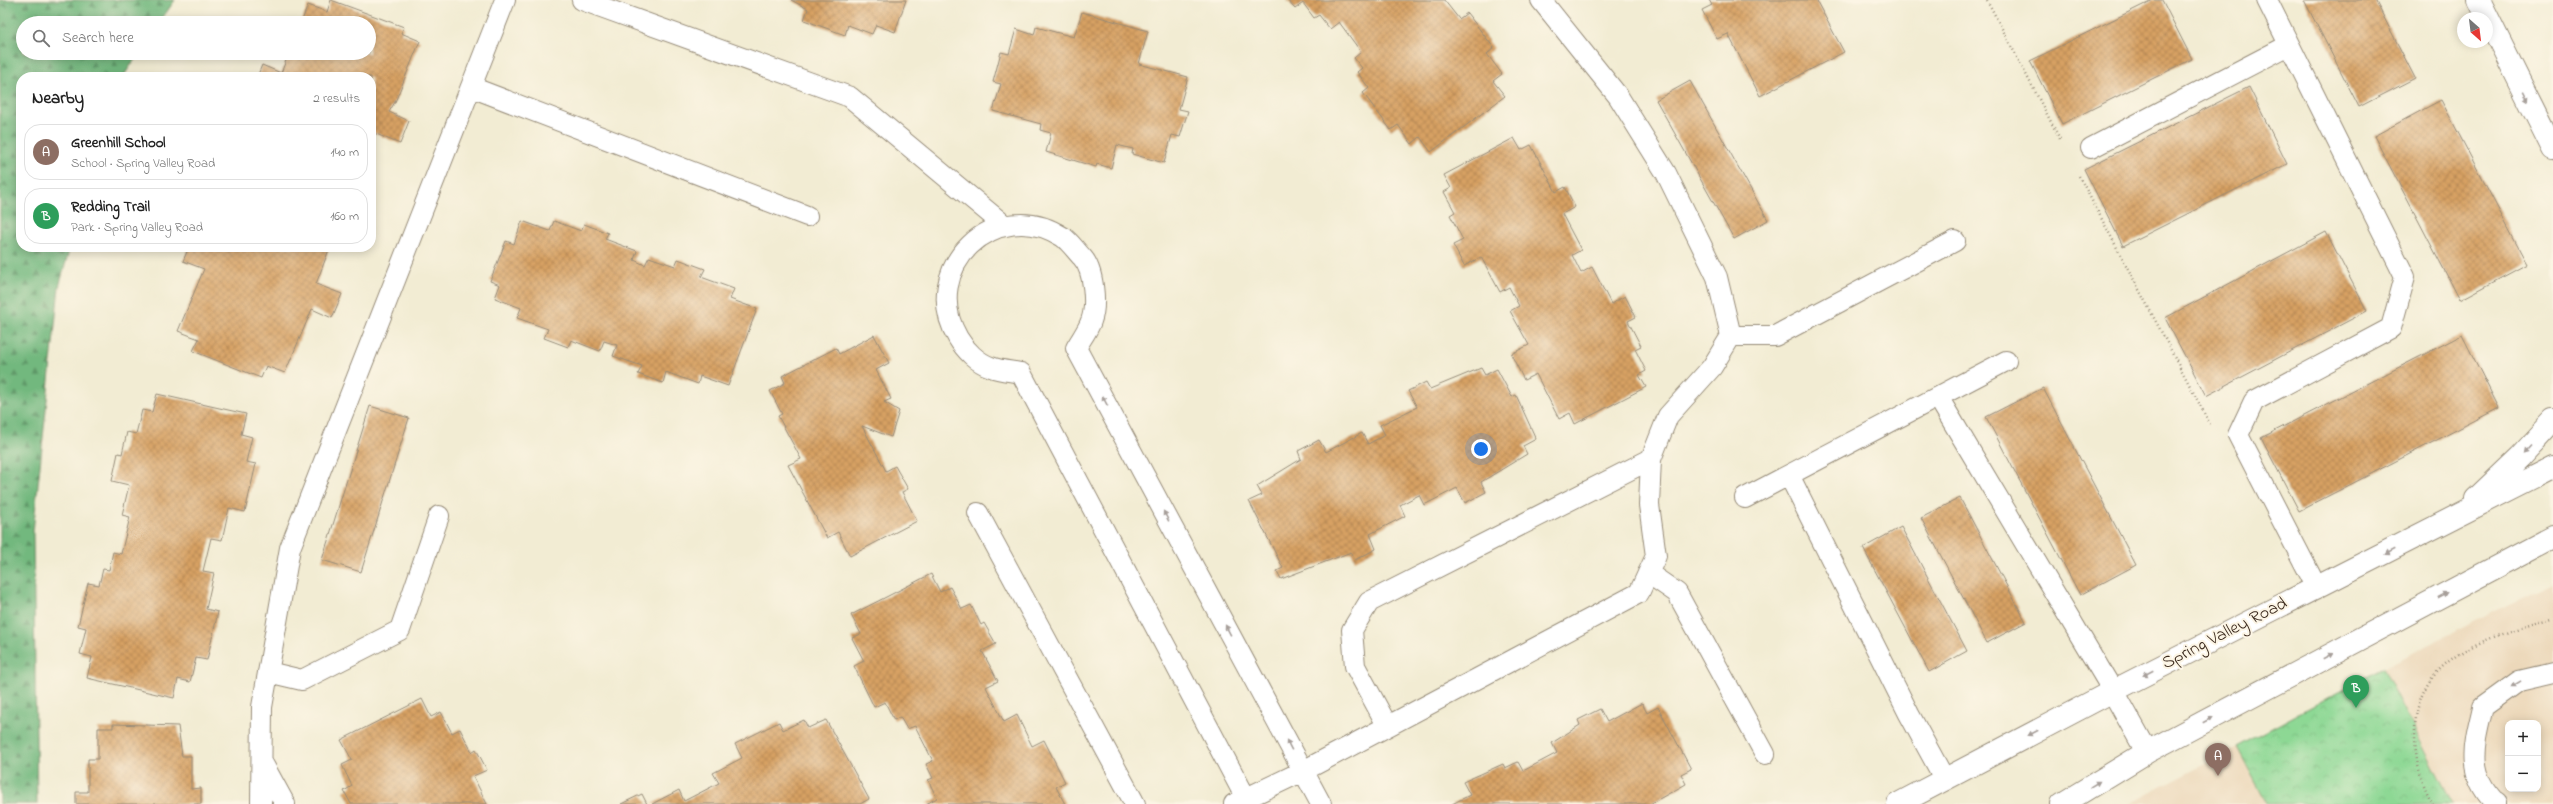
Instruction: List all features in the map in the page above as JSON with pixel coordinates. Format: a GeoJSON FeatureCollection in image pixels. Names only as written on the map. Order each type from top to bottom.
{"type":"FeatureCollection","features":[{"type":"Feature","properties":{"kind":"main road"},"geometry":{"type":"LineString","coordinates":[[2479,0],[2553,149]]}},
{"type":"Feature","properties":{"kind":"main road"},"geometry":{"type":"LineString","coordinates":[[2456,518],[2520,457],[2553,421]]}},
{"type":"Feature","properties":{"kind":"main road","name":"Spring Valley Road"},"geometry":{"type":"LineString","coordinates":[[1898,804],[2113,690],[2456,518],[2553,467]]}},
{"type":"Feature","properties":{"kind":"main road"},"geometry":{"type":"LineString","coordinates":[[2062,804],[2147,752],[2553,536]]}},
{"type":"Feature","properties":{"kind":"main road"},"geometry":{"type":"LineString","coordinates":[[2113,690],[2147,752]]}},
{"type":"Feature","properties":{"kind":"lane"},"geometry":{"type":"LineString","coordinates":[[261,804],[262,707],[290,548],[505,0]]}},
{"type":"Feature","properties":{"kind":"lane"},"geometry":{"type":"LineString","coordinates":[[582,0],[850,97],[1004,226]]}},
{"type":"Feature","properties":{"kind":"lane"},"geometry":{"type":"LineString","coordinates":[[1321,804],[1303,771],[1076,348],[1092,321],[1095,290],[1085,260],[1064,238],[1035,225],[1004,226],[976,238],[955,262],[946,292],[949,323],[965,350],[990,367],[1021,373],[1243,802],[1303,771],[1387,725],[1639,593],[1656,556],[1649,505],[1651,460],[1668,416],[1712,367],[1731,336],[1717,277],[1666,173],[1618,96],[1541,0]]}},
{"type":"Feature","properties":{"kind":"lane"},"geometry":{"type":"LineString","coordinates":[[2267,0],[2405,277],[2392,328],[2254,401],[2238,435],[2317,588]]}},
{"type":"Feature","properties":{"kind":"lane"},"geometry":{"type":"LineString","coordinates":[[2091,148],[2289,45]]}},
{"type":"Feature","properties":{"kind":"lane"},"geometry":{"type":"LineString","coordinates":[[471,87],[807,216]]}},
{"type":"Feature","properties":{"kind":"lane"},"geometry":{"type":"LineString","coordinates":[[1731,336],[1775,336],[1955,241]]}},
{"type":"Feature","properties":{"kind":"lane"},"geometry":{"type":"LineString","coordinates":[[1745,498],[2006,361]]}},
{"type":"Feature","properties":{"kind":"lane"},"geometry":{"type":"LineString","coordinates":[[1938,397],[2113,690]]}},
{"type":"Feature","properties":{"kind":"lane"},"geometry":{"type":"LineString","coordinates":[[1387,725],[1355,666],[1352,630],[1369,602],[1651,460]]}},
{"type":"Feature","properties":{"kind":"lane"},"geometry":{"type":"LineString","coordinates":[[1789,474],[1909,714],[1945,780]]}},
{"type":"Feature","properties":{"kind":"lane"},"geometry":{"type":"LineString","coordinates":[[978,513],[1135,804]]}},
{"type":"Feature","properties":{"kind":"lane"},"geometry":{"type":"LineString","coordinates":[[268,672],[302,680],[400,630],[439,516]]}},
{"type":"Feature","properties":{"kind":"lane"},"geometry":{"type":"LineString","coordinates":[[1648,573],[1677,593],[1765,754]]}},
{"type":"Feature","properties":{"kind":"lane"},"geometry":{"type":"LineString","coordinates":[[2495,804],[2478,778],[2472,750],[2483,707],[2520,681],[2553,673]]}},
{"type":"Feature","properties":{"kind":"lane"},"geometry":{"type":"LineString","coordinates":[[262,760],[285,804]]}},
{"type":"Feature","properties":{"kind":"path"},"geometry":{"type":"LineString","coordinates":[[1986,0],[2064,147]]}},
{"type":"Feature","properties":{"kind":"path"},"geometry":{"type":"LineString","coordinates":[[2075,168],[2212,428]]}},
{"type":"Feature","properties":{"kind":"path"},"geometry":{"type":"LineString","coordinates":[[2433,804],[2425,790],[2415,759],[2415,720],[2422,690],[2435,674],[2462,652],[2488,638],[2553,618]]}},
{"type":"Feature","properties":{"kind":"shaded area"},"geometry":{"type":"Polygon","coordinates":[[[2553,582],[2553,804],[2453,804],[2383,668],[2553,582]]]}},
{"type":"Feature","properties":{"kind":"shaded area"},"geometry":{"type":"Polygon","coordinates":[[[2237,747],[2267,804],[2129,804],[2237,747]]]}},
{"type":"Feature","properties":{"kind":"green space"},"geometry":{"type":"Polygon","coordinates":[[[0,0],[175,0],[164,16],[16,16],[16,60],[134,60],[126,72],[16,72],[16,252],[69,252],[59,287],[33,532],[37,804],[0,804],[0,0]]]}},
{"type":"Feature","properties":{"kind":"green space"},"geometry":{"type":"Polygon","coordinates":[[[2383,668],[2453,804],[2267,804],[2237,747],[2383,668]]]}},
{"type":"Feature","properties":{"kind":"building"},"geometry":{"type":"Polygon","coordinates":[[[331,0],[374,16],[304,16],[308,5],[327,12],[331,0]]]}},
{"type":"Feature","properties":{"kind":"building"},"geometry":{"type":"Polygon","coordinates":[[[791,0],[906,0],[895,32],[876,25],[872,34],[848,25],[845,35],[804,20],[808,9],[791,0]]]}},
{"type":"Feature","properties":{"kind":"building"},"geometry":{"type":"Polygon","coordinates":[[[1287,0],[1444,0],[1459,19],[1467,13],[1494,48],[1487,54],[1502,74],[1493,81],[1505,96],[1431,152],[1420,137],[1412,144],[1398,125],[1391,130],[1363,93],[1369,88],[1357,72],[1362,68],[1354,58],[1361,52],[1339,22],[1330,29],[1319,15],[1314,18],[1303,3],[1295,9],[1287,0]]]}},
{"type":"Feature","properties":{"kind":"building"},"geometry":{"type":"Polygon","coordinates":[[[1709,0],[1816,0],[1844,52],[1760,96],[1728,34],[1717,39],[1702,10],[1712,5],[1709,0]]]}},
{"type":"Feature","properties":{"kind":"building"},"geometry":{"type":"Polygon","coordinates":[[[2153,0],[2162,0],[2192,59],[2062,124],[2030,61],[2153,0]]]}},
{"type":"Feature","properties":{"kind":"building"},"geometry":{"type":"Polygon","coordinates":[[[2304,0],[2375,0],[2415,78],[2359,107],[2304,0]]]}},
{"type":"Feature","properties":{"kind":"building"},"geometry":{"type":"Polygon","coordinates":[[[1082,12],[1148,31],[1139,64],[1188,77],[1179,109],[1188,111],[1180,137],[1172,135],[1164,163],[1132,154],[1133,149],[1117,145],[1111,168],[1097,164],[1096,167],[1046,152],[1051,133],[1040,130],[1041,124],[993,111],[1001,84],[993,82],[1001,52],[1009,54],[1016,29],[1034,35],[1036,27],[1074,37],[1082,12]]]}},
{"type":"Feature","properties":{"kind":"building"},"geometry":{"type":"Polygon","coordinates":[[[376,17],[404,27],[401,33],[420,41],[395,102],[389,112],[409,121],[400,144],[376,134],[376,72],[281,72],[286,60],[376,60],[376,17]]]}},
{"type":"Feature","properties":{"kind":"building"},"geometry":{"type":"Polygon","coordinates":[[[262,65],[279,72],[259,72],[262,65]]]}},
{"type":"Feature","properties":{"kind":"building"},"geometry":{"type":"Polygon","coordinates":[[[1690,81],[1768,220],[1734,239],[1656,100],[1690,81]]]}},
{"type":"Feature","properties":{"kind":"building"},"geometry":{"type":"Polygon","coordinates":[[[2249,87],[2287,164],[2123,246],[2084,169],[2249,87]]]}},
{"type":"Feature","properties":{"kind":"building"},"geometry":{"type":"Polygon","coordinates":[[[2441,100],[2527,264],[2460,300],[2374,136],[2441,100]]]}},
{"type":"Feature","properties":{"kind":"building"},"geometry":{"type":"Polygon","coordinates":[[[1514,138],[1521,150],[1531,145],[1556,192],[1565,187],[1575,207],[1562,214],[1581,250],[1572,255],[1581,273],[1592,267],[1611,304],[1625,296],[1636,317],[1628,321],[1641,346],[1635,349],[1646,371],[1639,375],[1646,387],[1575,424],[1570,413],[1559,419],[1536,374],[1524,380],[1511,354],[1529,345],[1510,311],[1519,306],[1509,287],[1500,292],[1481,257],[1464,266],[1453,245],[1463,240],[1450,215],[1455,212],[1444,192],[1451,188],[1444,175],[1514,138]]]}},
{"type":"Feature","properties":{"kind":"building"},"geometry":{"type":"Polygon","coordinates":[[[522,221],[550,231],[554,221],[581,231],[584,224],[608,233],[605,239],[637,251],[634,260],[645,265],[649,257],[675,266],[678,259],[705,269],[701,277],[734,289],[730,299],[757,309],[728,386],[700,376],[698,384],[666,372],[663,383],[638,374],[642,366],[613,356],[617,345],[604,341],[600,351],[571,340],[568,347],[544,338],[548,329],[517,318],[521,308],[495,298],[500,285],[490,281],[506,241],[514,244],[522,221]]]}},
{"type":"Feature","properties":{"kind":"building"},"geometry":{"type":"Polygon","coordinates":[[[2326,232],[2367,311],[2206,396],[2165,318],[2326,232]]]}},
{"type":"Feature","properties":{"kind":"building"},"geometry":{"type":"Polygon","coordinates":[[[187,252],[328,252],[316,284],[342,294],[332,318],[312,309],[285,373],[266,366],[261,378],[193,351],[199,339],[178,331],[204,269],[183,261],[187,252]]]}},
{"type":"Feature","properties":{"kind":"building"},"geometry":{"type":"Polygon","coordinates":[[[874,335],[889,363],[876,370],[891,399],[884,402],[899,411],[891,437],[862,426],[886,471],[895,466],[908,489],[902,492],[917,521],[850,556],[838,532],[827,538],[788,465],[801,459],[778,416],[782,414],[770,391],[785,383],[782,376],[836,348],[839,354],[874,335]]]}},
{"type":"Feature","properties":{"kind":"building"},"geometry":{"type":"Polygon","coordinates":[[[2462,335],[2499,408],[2299,511],[2261,438],[2462,335]]]}},
{"type":"Feature","properties":{"kind":"building"},"geometry":{"type":"Polygon","coordinates":[[[1481,368],[1485,375],[1497,369],[1512,397],[1516,395],[1536,439],[1523,446],[1527,454],[1481,482],[1486,492],[1465,503],[1457,488],[1424,505],[1419,495],[1400,505],[1405,516],[1370,534],[1376,549],[1355,560],[1351,552],[1281,579],[1277,571],[1283,568],[1249,501],[1262,495],[1257,486],[1301,459],[1298,451],[1319,440],[1326,452],[1362,433],[1368,444],[1385,435],[1380,425],[1417,407],[1408,391],[1426,382],[1430,389],[1481,368]]]}},
{"type":"Feature","properties":{"kind":"building"},"geometry":{"type":"Polygon","coordinates":[[[2043,388],[2136,565],[2080,595],[1986,417],[2043,388]]]}},
{"type":"Feature","properties":{"kind":"building"},"geometry":{"type":"Polygon","coordinates":[[[157,394],[246,414],[241,434],[252,437],[246,462],[256,464],[245,512],[229,508],[222,540],[211,538],[203,571],[214,573],[206,609],[218,612],[207,660],[196,658],[190,682],[178,679],[174,698],[87,678],[92,657],[80,654],[86,628],[78,626],[88,583],[99,585],[103,569],[109,570],[113,552],[121,554],[130,517],[122,515],[129,485],[112,481],[118,453],[122,454],[127,432],[136,434],[142,410],[152,412],[157,394]]]}},
{"type":"Feature","properties":{"kind":"building"},"geometry":{"type":"Polygon","coordinates":[[[370,406],[409,418],[361,572],[322,560],[370,406]]]}},
{"type":"Feature","properties":{"kind":"building"},"geometry":{"type":"Polygon","coordinates":[[[1960,498],[2026,622],[1987,643],[1921,518],[1960,498]]]}},
{"type":"Feature","properties":{"kind":"building"},"geometry":{"type":"Polygon","coordinates":[[[1901,527],[1967,651],[1929,672],[1863,548],[1901,527]]]}},
{"type":"Feature","properties":{"kind":"building"},"geometry":{"type":"Polygon","coordinates":[[[931,574],[940,592],[950,587],[962,609],[971,605],[981,625],[984,623],[996,644],[982,651],[998,681],[986,687],[1004,722],[1017,715],[1032,746],[1044,740],[1065,782],[1056,787],[1065,804],[926,804],[937,798],[928,780],[933,778],[926,764],[933,761],[915,726],[907,729],[900,717],[894,720],[885,702],[874,707],[854,666],[864,661],[852,638],[861,634],[851,615],[931,574]]]}},
{"type":"Feature","properties":{"kind":"building"},"geometry":{"type":"Polygon","coordinates":[[[422,699],[431,717],[441,712],[452,733],[460,729],[472,752],[476,749],[487,770],[473,776],[487,804],[351,804],[344,791],[352,786],[342,765],[352,760],[341,740],[422,699]]]}},
{"type":"Feature","properties":{"kind":"building"},"geometry":{"type":"Polygon","coordinates":[[[1642,703],[1647,713],[1658,707],[1691,769],[1681,774],[1686,784],[1650,804],[1452,804],[1470,795],[1463,782],[1503,764],[1505,768],[1518,762],[1523,771],[1557,753],[1552,743],[1580,725],[1578,720],[1600,709],[1607,722],[1642,703]]]}},
{"type":"Feature","properties":{"kind":"building"},"geometry":{"type":"Polygon","coordinates":[[[804,720],[808,728],[826,720],[869,799],[860,804],[652,804],[679,790],[684,801],[719,783],[713,773],[742,758],[735,744],[779,722],[783,730],[804,720]]]}},
{"type":"Feature","properties":{"kind":"building"},"geometry":{"type":"Polygon","coordinates":[[[113,724],[178,726],[182,756],[191,756],[191,789],[201,788],[201,804],[76,804],[76,792],[88,792],[88,759],[98,759],[98,728],[113,728],[113,724]]]}},
{"type":"Feature","properties":{"kind":"building"},"geometry":{"type":"Polygon","coordinates":[[[642,794],[647,804],[621,804],[642,794]]]}},
{"type":"Feature","properties":{"kind":"place","name":"Redding Trail"},"geometry":{"type":"Point","coordinates":[2356,708]}},
{"type":"Feature","properties":{"kind":"place","name":"Greenhill School"},"geometry":{"type":"Point","coordinates":[2218,776]}}]}
